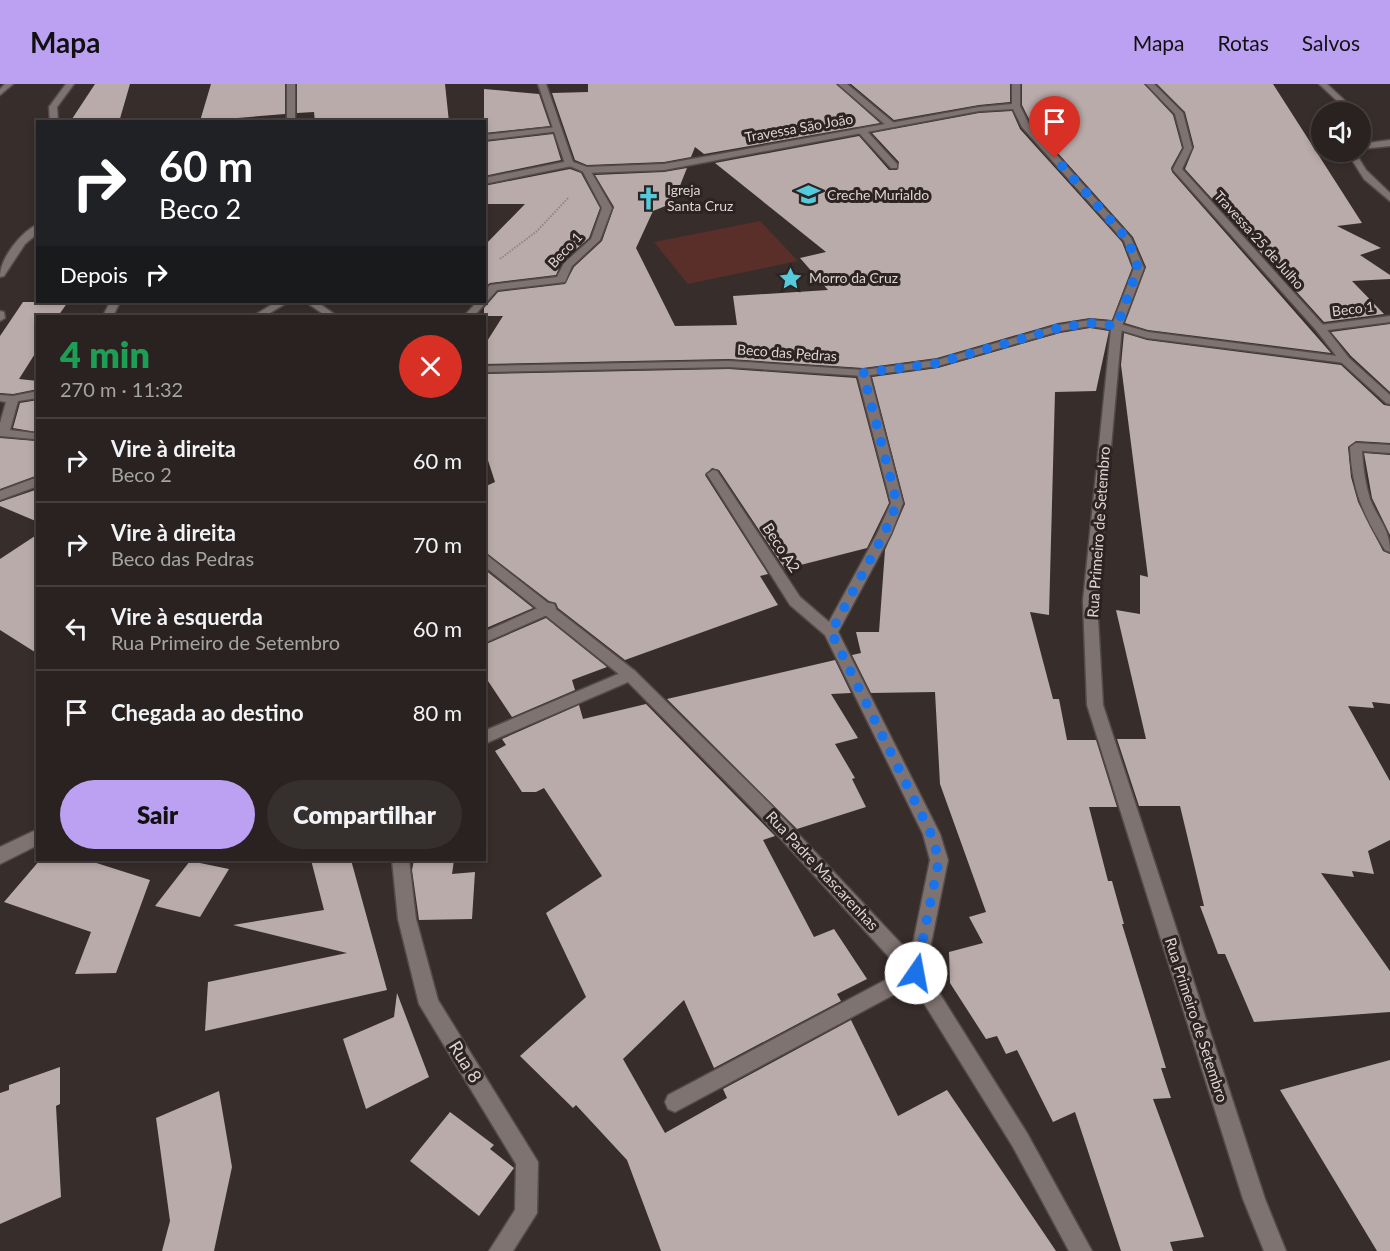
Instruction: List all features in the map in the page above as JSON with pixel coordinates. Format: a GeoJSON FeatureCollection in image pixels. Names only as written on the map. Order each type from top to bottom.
{"type":"FeatureCollection","features":[{"type":"Feature","properties":{"kind":"street"},"geometry":{"type":"LineString","coordinates":[[0,93],[9,84]]}},
{"type":"Feature","properties":{"kind":"street"},"geometry":{"type":"LineString","coordinates":[[54,120],[53,107],[70,84]]}},
{"type":"Feature","properties":{"kind":"street"},"geometry":{"type":"LineString","coordinates":[[291,84],[291,120]]}},
{"type":"Feature","properties":{"kind":"street"},"geometry":{"type":"LineString","coordinates":[[542,84],[570,164]]}},
{"type":"Feature","properties":{"kind":"street"},"geometry":{"type":"LineString","coordinates":[[842,84],[891,125]]}},
{"type":"Feature","properties":{"kind":"street"},"geometry":{"type":"LineString","coordinates":[[1016,84],[1016,106]]}},
{"type":"Feature","properties":{"kind":"street","name":"Travessa 25 de Julho"},"geometry":{"type":"LineString","coordinates":[[1150,84],[1179,113],[1188,148],[1177,169],[1320,328],[1345,360],[1390,401]]}},
{"type":"Feature","properties":{"kind":"street"},"geometry":{"type":"LineString","coordinates":[[1323,84],[1342,102]]}},
{"type":"Feature","properties":{"kind":"street","name":"Travessa São João"},"geometry":{"type":"LineString","coordinates":[[586,170],[664,167],[979,109],[1016,106]]}},
{"type":"Feature","properties":{"kind":"street","name":"Rua Primeiro de Setembro"},"geometry":{"type":"LineString","coordinates":[[1016,106],[1025,125],[1128,240],[1138,268],[1117,326],[1090,601],[1095,705],[1254,1199],[1275,1251]]}},
{"type":"Feature","properties":{"kind":"street"},"geometry":{"type":"LineString","coordinates":[[486,138],[557,129]]}},
{"type":"Feature","properties":{"kind":"street"},"geometry":{"type":"LineString","coordinates":[[862,131],[894,166]]}},
{"type":"Feature","properties":{"kind":"street"},"geometry":{"type":"LineString","coordinates":[[1371,146],[1390,143]]}},
{"type":"Feature","properties":{"kind":"street"},"geometry":{"type":"LineString","coordinates":[[1356,162],[1390,198]]}},
{"type":"Feature","properties":{"kind":"street"},"geometry":{"type":"LineString","coordinates":[[486,181],[570,164],[586,170]]}},
{"type":"Feature","properties":{"kind":"street","name":"Beco 1"},"geometry":{"type":"LineString","coordinates":[[494,287],[561,280],[568,265],[595,240],[607,208],[586,170]]}},
{"type":"Feature","properties":{"kind":"street"},"geometry":{"type":"LineString","coordinates":[[0,274],[22,242],[36,229]]}},
{"type":"Feature","properties":{"kind":"street"},"geometry":{"type":"LineString","coordinates":[[486,296],[494,287]]}},
{"type":"Feature","properties":{"kind":"street"},"geometry":{"type":"LineString","coordinates":[[260,315],[281,303]]}},
{"type":"Feature","properties":{"kind":"street"},"geometry":{"type":"LineString","coordinates":[[313,303],[331,315]]}},
{"type":"Feature","properties":{"kind":"street"},"geometry":{"type":"LineString","coordinates":[[471,315],[481,303]]}},
{"type":"Feature","properties":{"kind":"street","name":"Beco 1"},"geometry":{"type":"LineString","coordinates":[[1320,328],[1390,319]]}},
{"type":"Feature","properties":{"kind":"street","name":"Beco das Pedras"},"geometry":{"type":"LineString","coordinates":[[486,369],[729,364],[863,373],[938,363],[1059,328],[1090,323],[1117,326],[1147,335],[1345,360]]}},
{"type":"Feature","properties":{"kind":"street"},"geometry":{"type":"LineString","coordinates":[[675,1102],[916,973],[939,860],[931,834],[831,632],[884,534],[897,503],[863,373]]}},
{"type":"Feature","properties":{"kind":"street"},"geometry":{"type":"LineString","coordinates":[[30,436],[3,433],[6,399],[36,394]]}},
{"type":"Feature","properties":{"kind":"street"},"geometry":{"type":"LineString","coordinates":[[1390,448],[1356,447],[1358,482],[1366,511],[1390,547]]}},
{"type":"Feature","properties":{"kind":"street","name":"Beco A2"},"geometry":{"type":"LineString","coordinates":[[714,474],[795,601],[831,632]]}},
{"type":"Feature","properties":{"kind":"street"},"geometry":{"type":"LineString","coordinates":[[0,496],[36,483]]}},
{"type":"Feature","properties":{"kind":"street","name":"Rua Padre Mascarenhas"},"geometry":{"type":"LineString","coordinates":[[486,560],[630,675],[765,810],[916,973],[1020,1140],[1081,1251]]}},
{"type":"Feature","properties":{"kind":"street"},"geometry":{"type":"LineString","coordinates":[[486,637],[549,608]]}},
{"type":"Feature","properties":{"kind":"street"},"geometry":{"type":"LineString","coordinates":[[486,737],[630,675]]}},
{"type":"Feature","properties":{"kind":"street"},"geometry":{"type":"LineString","coordinates":[[0,856],[36,837]]}},
{"type":"Feature","properties":{"kind":"street","name":"Rua 8"},"geometry":{"type":"LineString","coordinates":[[400,861],[407,919],[429,1004],[527,1162],[526,1213],[500,1251]]}},
{"type":"Feature","properties":{"kind":"path"},"geometry":{"type":"LineString","coordinates":[[494,287],[487,276],[503,255],[531,237],[552,218],[561,202],[593,182]]}},
{"type":"Feature","properties":{"kind":"shaded area"},"geometry":{"type":"Polygon","coordinates":[[[760,221],[798,261],[688,284],[654,242],[760,221]]]}},
{"type":"Feature","properties":{"kind":"building"},"geometry":{"type":"Polygon","coordinates":[[[95,84],[130,84],[120,120],[71,120],[95,84]]]}},
{"type":"Feature","properties":{"kind":"building"},"geometry":{"type":"Polygon","coordinates":[[[211,84],[285,84],[285,114],[200,120],[211,84]]]}},
{"type":"Feature","properties":{"kind":"building"},"geometry":{"type":"Polygon","coordinates":[[[297,84],[445,84],[449,120],[315,120],[314,112],[297,113],[297,84]]]}},
{"type":"Feature","properties":{"kind":"building"},"geometry":{"type":"Polygon","coordinates":[[[588,84],[836,84],[880,123],[704,154],[695,147],[691,157],[664,162],[587,165],[575,160],[552,93],[588,92],[588,84]]]}},
{"type":"Feature","properties":{"kind":"building"},"geometry":{"type":"Polygon","coordinates":[[[851,84],[1010,84],[1010,102],[894,120],[851,84]]]}},
{"type":"Feature","properties":{"kind":"building"},"geometry":{"type":"Polygon","coordinates":[[[1022,84],[1144,84],[1173,115],[1182,148],[1171,168],[1172,172],[1331,353],[1148,330],[1125,323],[1146,267],[1133,237],[1031,123],[1022,105],[1022,84]]]}},
{"type":"Feature","properties":{"kind":"building"},"geometry":{"type":"Polygon","coordinates":[[[1157,84],[1273,84],[1311,143],[1311,162],[1323,162],[1362,223],[1337,226],[1381,248],[1360,255],[1390,275],[1390,279],[1352,281],[1384,314],[1324,322],[1185,169],[1194,147],[1185,112],[1157,84]]]}},
{"type":"Feature","properties":{"kind":"building"},"geometry":{"type":"Polygon","coordinates":[[[484,89],[539,94],[550,126],[486,133],[486,120],[484,120],[484,89]]]}},
{"type":"Feature","properties":{"kind":"building"},"geometry":{"type":"Polygon","coordinates":[[[1012,111],[1020,129],[1122,242],[1132,268],[1112,320],[1090,318],[1058,323],[937,358],[863,368],[729,359],[486,364],[486,343],[503,316],[486,316],[484,308],[498,292],[565,284],[574,267],[602,241],[614,207],[595,175],[664,172],[687,168],[673,203],[653,211],[636,248],[675,326],[737,325],[733,296],[828,290],[800,258],[826,252],[715,163],[859,136],[889,170],[897,170],[899,162],[872,133],[979,113],[1012,111]]]}},
{"type":"Feature","properties":{"kind":"building"},"geometry":{"type":"Polygon","coordinates":[[[553,134],[561,160],[486,176],[486,142],[553,134]]]}},
{"type":"Feature","properties":{"kind":"building"},"geometry":{"type":"Polygon","coordinates":[[[570,169],[581,173],[600,208],[589,238],[562,261],[556,275],[490,283],[486,286],[486,244],[525,204],[486,204],[486,186],[570,169]]]}},
{"type":"Feature","properties":{"kind":"building"},"geometry":{"type":"Polygon","coordinates":[[[23,302],[67,303],[59,315],[36,315],[36,352],[19,379],[36,381],[36,389],[13,394],[0,393],[0,336],[23,302]]]}},
{"type":"Feature","properties":{"kind":"building"},"geometry":{"type":"Polygon","coordinates":[[[1390,324],[1390,392],[1351,356],[1331,332],[1390,324]]]}},
{"type":"Feature","properties":{"kind":"building"},"geometry":{"type":"Polygon","coordinates":[[[1090,328],[1109,331],[1096,391],[1055,392],[1049,615],[1030,612],[1053,699],[1059,699],[1067,740],[1096,740],[1117,807],[1089,807],[1108,881],[1112,881],[1124,924],[1122,924],[1166,1068],[1161,1068],[1171,1098],[1153,1099],[1204,1237],[1170,1242],[1173,1251],[1121,1251],[1075,1112],[1053,1122],[1017,1050],[1006,1054],[997,1036],[986,1039],[950,983],[949,952],[983,943],[969,917],[986,912],[940,784],[935,692],[871,693],[852,655],[861,653],[856,632],[879,632],[885,550],[905,504],[872,377],[938,368],[1060,333],[1090,328]]]}},
{"type":"Feature","properties":{"kind":"building"},"geometry":{"type":"Polygon","coordinates":[[[1124,333],[1147,340],[1341,365],[1384,405],[1390,406],[1390,443],[1356,441],[1348,447],[1351,477],[1358,502],[1383,551],[1390,554],[1390,704],[1372,702],[1374,708],[1348,706],[1390,781],[1390,840],[1368,851],[1374,874],[1352,871],[1354,877],[1321,873],[1390,971],[1390,1012],[1254,1022],[1225,954],[1218,954],[1200,906],[1204,906],[1180,806],[1139,806],[1117,739],[1146,739],[1116,610],[1140,614],[1140,575],[1148,577],[1121,365],[1124,333]]]}},
{"type":"Feature","properties":{"kind":"building"},"geometry":{"type":"Polygon","coordinates":[[[729,369],[856,378],[889,503],[867,548],[785,569],[719,470],[712,468],[705,475],[768,574],[760,576],[778,605],[625,660],[558,608],[556,603],[549,601],[486,553],[486,486],[495,482],[486,454],[486,374],[729,369]]]}},
{"type":"Feature","properties":{"kind":"building"},"geometry":{"type":"Polygon","coordinates":[[[36,400],[36,432],[13,428],[20,403],[36,400]]]}},
{"type":"Feature","properties":{"kind":"building"},"geometry":{"type":"Polygon","coordinates":[[[0,438],[36,441],[36,476],[0,489],[0,438]]]}},
{"type":"Feature","properties":{"kind":"building"},"geometry":{"type":"Polygon","coordinates":[[[1364,453],[1390,455],[1390,535],[1372,498],[1364,453]]]}},
{"type":"Feature","properties":{"kind":"building"},"geometry":{"type":"Polygon","coordinates":[[[36,490],[36,521],[0,506],[0,502],[36,490]]]}},
{"type":"Feature","properties":{"kind":"building"},"geometry":{"type":"Polygon","coordinates":[[[36,535],[36,653],[0,630],[0,559],[36,535]]]}},
{"type":"Feature","properties":{"kind":"building"},"geometry":{"type":"Polygon","coordinates":[[[486,571],[533,608],[486,628],[486,571]]]}},
{"type":"Feature","properties":{"kind":"building"},"geometry":{"type":"Polygon","coordinates":[[[546,618],[607,667],[572,680],[575,690],[512,717],[486,678],[486,644],[546,618]]]}},
{"type":"Feature","properties":{"kind":"building"},"geometry":{"type":"Polygon","coordinates":[[[835,660],[851,693],[831,694],[858,738],[835,744],[855,778],[852,779],[866,807],[797,829],[667,699],[835,660]]]}},
{"type":"Feature","properties":{"kind":"building"},"geometry":{"type":"Polygon","coordinates":[[[646,704],[775,836],[763,840],[814,937],[834,929],[867,979],[837,994],[841,1001],[714,1068],[684,1000],[623,1059],[665,1133],[727,1098],[723,1089],[851,1020],[898,1116],[947,1090],[1056,1251],[661,1251],[627,1160],[576,1105],[573,1108],[520,1056],[586,997],[546,913],[602,876],[544,788],[536,792],[522,792],[495,751],[506,745],[502,739],[579,705],[583,719],[646,704]]]}},
{"type":"Feature","properties":{"kind":"building"},"geometry":{"type":"Polygon","coordinates":[[[39,861],[90,861],[150,880],[116,973],[75,974],[91,932],[4,902],[39,861]]]}},
{"type":"Feature","properties":{"kind":"building"},"geometry":{"type":"Polygon","coordinates":[[[190,861],[229,869],[200,917],[155,906],[190,861]]]}},
{"type":"Feature","properties":{"kind":"building"},"geometry":{"type":"Polygon","coordinates":[[[311,861],[351,861],[387,990],[205,1031],[208,982],[347,953],[233,925],[324,910],[311,861]]]}},
{"type":"Feature","properties":{"kind":"building"},"geometry":{"type":"Polygon","coordinates":[[[414,861],[454,861],[452,874],[475,872],[472,919],[419,920],[412,870],[414,861]]]}},
{"type":"Feature","properties":{"kind":"building"},"geometry":{"type":"Polygon","coordinates":[[[397,993],[429,1077],[366,1109],[343,1039],[394,1017],[397,993]]]}},
{"type":"Feature","properties":{"kind":"building"},"geometry":{"type":"Polygon","coordinates":[[[1390,1060],[1390,1251],[1377,1251],[1280,1090],[1390,1060]]]}},
{"type":"Feature","properties":{"kind":"building"},"geometry":{"type":"Polygon","coordinates":[[[60,1067],[60,1104],[56,1106],[61,1197],[0,1224],[0,1093],[9,1090],[9,1085],[60,1067]]]}},
{"type":"Feature","properties":{"kind":"building"},"geometry":{"type":"Polygon","coordinates":[[[219,1091],[232,1167],[214,1251],[162,1251],[170,1221],[156,1118],[219,1091]]]}},
{"type":"Feature","properties":{"kind":"building"},"geometry":{"type":"Polygon","coordinates":[[[450,1112],[494,1145],[490,1149],[514,1168],[479,1216],[410,1161],[450,1112]]]}},
{"type":"Feature","properties":{"kind":"place","name":"Creche Murialdo"},"geometry":{"type":"Point","coordinates":[809,195]}},
{"type":"Feature","properties":{"kind":"place","name":"Igreja Santa Cruz"},"geometry":{"type":"Point","coordinates":[649,198]}},
{"type":"Feature","properties":{"kind":"place","name":"Morro da Cruz"},"geometry":{"type":"Point","coordinates":[791,278]}},
{"type":"Feature","properties":{"kind":"route"},"geometry":{"type":"LineString","coordinates":[[916,973],[939,860],[931,834],[831,632],[884,534],[897,503],[863,373],[938,363],[1059,328],[1090,323],[1117,326],[1138,268],[1128,240],[1055,158]]}}]}
